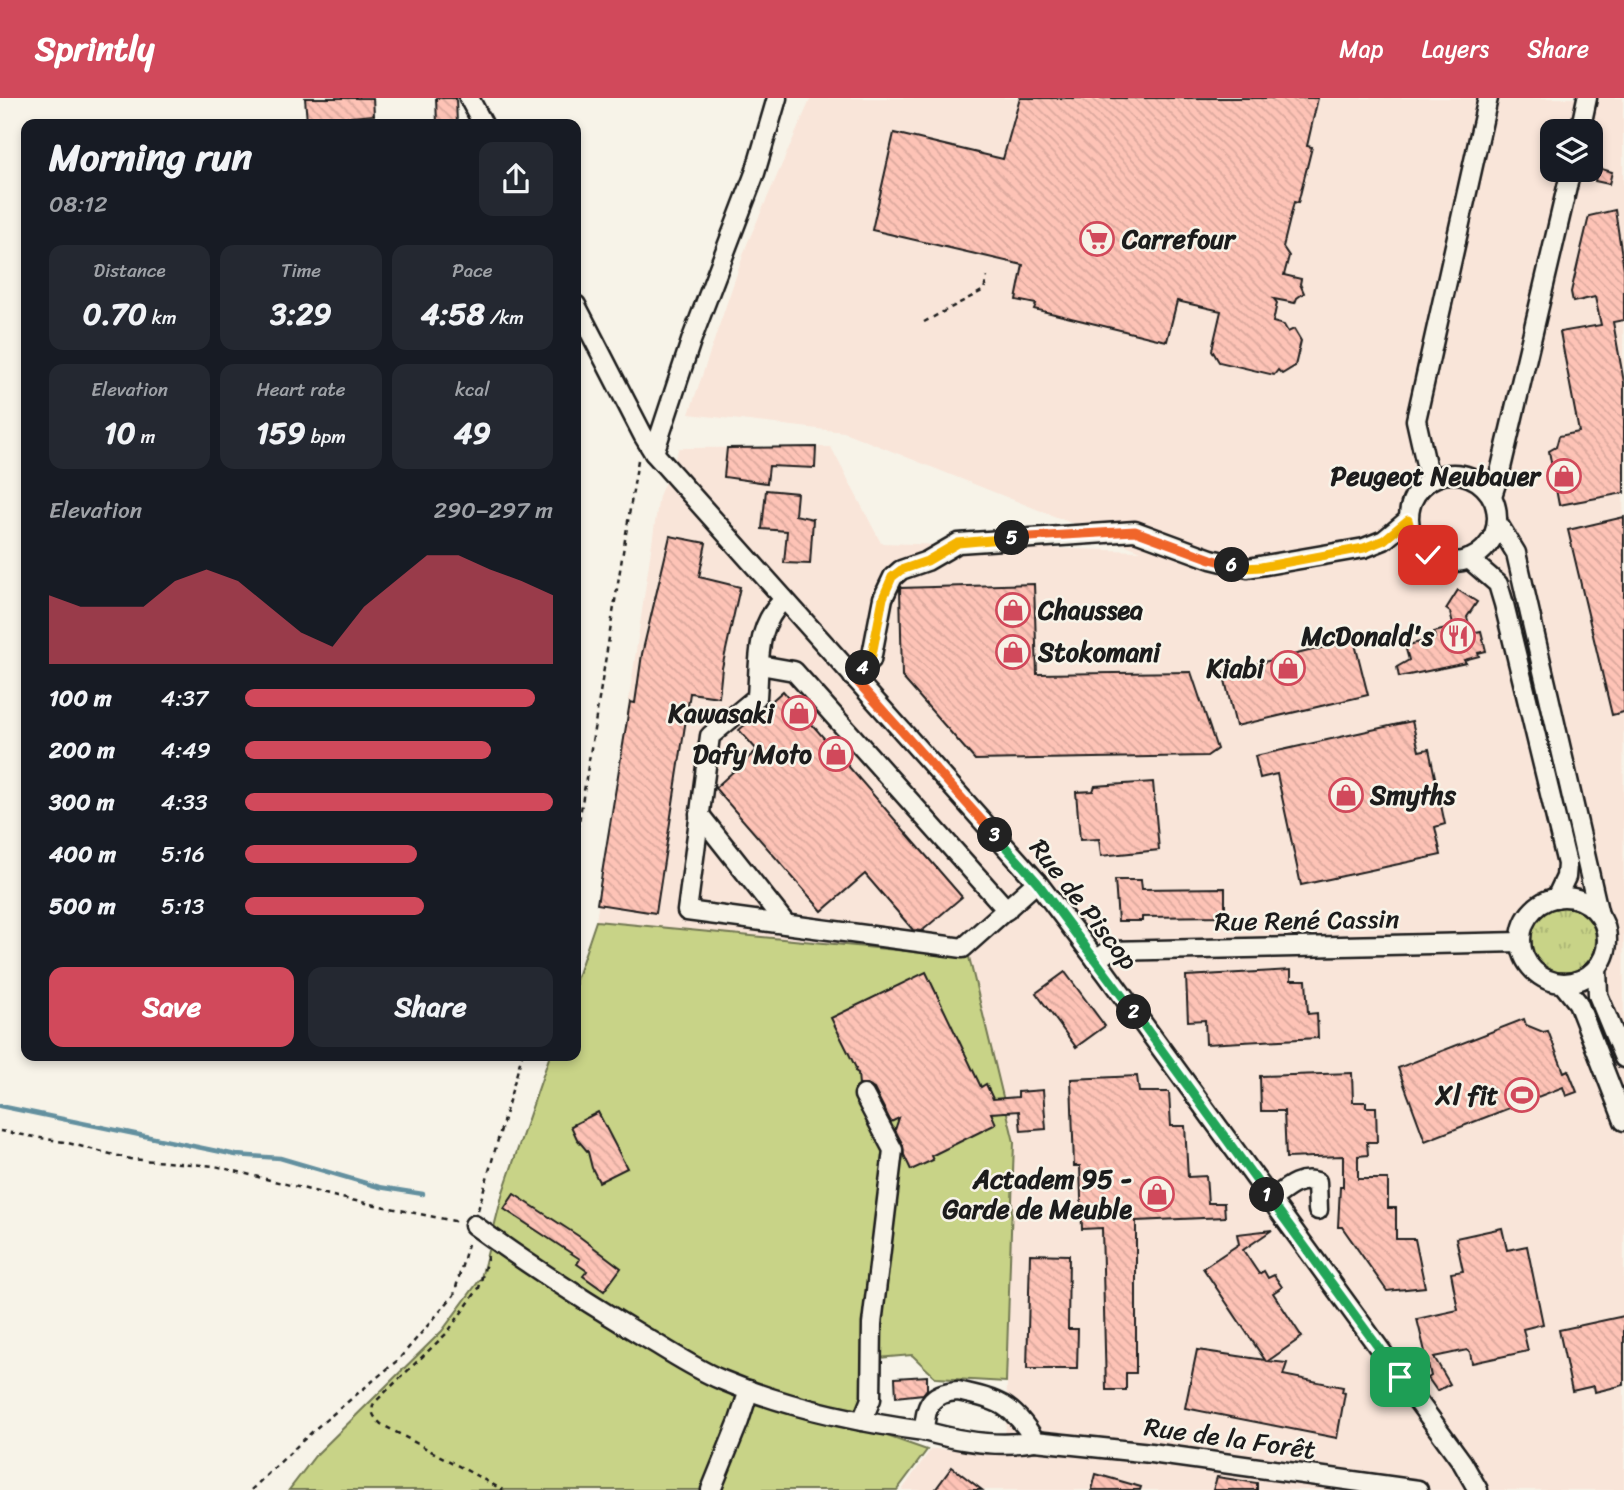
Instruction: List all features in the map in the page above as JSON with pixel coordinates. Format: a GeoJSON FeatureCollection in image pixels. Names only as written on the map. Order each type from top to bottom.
{"type":"FeatureCollection","features":[{"type":"Feature","properties":{"kind":"street"},"geometry":{"type":"LineString","coordinates":[[469,98],[480,119]]}},
{"type":"Feature","properties":{"kind":"street"},"geometry":{"type":"LineString","coordinates":[[684,367],[691,341],[755,173],[777,98]]}},
{"type":"Feature","properties":{"kind":"street"},"geometry":{"type":"LineString","coordinates":[[646,456],[684,367],[697,345],[763,176],[786,98]]}},
{"type":"Feature","properties":{"kind":"street"},"geometry":{"type":"LineString","coordinates":[[1434,477],[1427,469],[1416,420],[1488,98]]}},
{"type":"Feature","properties":{"kind":"street"},"geometry":{"type":"LineString","coordinates":[[1583,119],[1587,98]]}},
{"type":"Feature","properties":{"kind":"street"},"geometry":{"type":"LineString","coordinates":[[1492,496],[1569,182]]}},
{"type":"Feature","properties":{"kind":"street","name":"Rue de Piscop"},"geometry":{"type":"LineString","coordinates":[[581,314],[642,435],[646,456],[784,599],[1037,882],[1462,1462],[1478,1490]]}},
{"type":"Feature","properties":{"kind":"street"},"geometry":{"type":"LineString","coordinates":[[1453,473],[1469,476],[1482,484],[1492,496],[1497,522],[1492,539],[1482,551],[1469,559],[1442,561],[1428,555],[1413,539],[1408,520],[1410,504],[1421,486],[1434,477],[1453,473]]}},
{"type":"Feature","properties":{"kind":"street"},"geometry":{"type":"LineString","coordinates":[[853,677],[871,660],[883,598],[892,577],[901,570],[927,561],[958,543],[1135,531],[1211,559],[1245,568],[1364,548],[1384,540],[1408,520]]}},
{"type":"Feature","properties":{"kind":"street"},"geometry":{"type":"LineString","coordinates":[[1497,522],[1516,553],[1607,942],[1604,956],[1597,968],[1587,977],[1562,983],[1549,981],[1538,975],[1524,954],[1521,942],[1527,918],[1545,902],[1556,898],[1575,899],[1599,915]]}},
{"type":"Feature","properties":{"kind":"street"},"geometry":{"type":"LineString","coordinates":[[1469,559],[1499,584],[1567,864],[1566,877],[1556,898]]}},
{"type":"Feature","properties":{"kind":"street"},"geometry":{"type":"LineString","coordinates":[[784,599],[771,612],[762,632],[757,697],[710,736],[687,911],[963,948],[1037,882]]}},
{"type":"Feature","properties":{"kind":"street"},"geometry":{"type":"LineString","coordinates":[[760,665],[794,671],[1007,910]]}},
{"type":"Feature","properties":{"kind":"street"},"geometry":{"type":"LineString","coordinates":[[699,814],[786,924]]}},
{"type":"Feature","properties":{"kind":"street","name":"Rue René Cassin"},"geometry":{"type":"LineString","coordinates":[[1096,960],[1109,951],[1521,942]]}},
{"type":"Feature","properties":{"kind":"street"},"geometry":{"type":"LineString","coordinates":[[1597,968],[1598,995],[1624,1058]]}},
{"type":"Feature","properties":{"kind":"street"},"geometry":{"type":"LineString","coordinates":[[1562,983],[1578,1003],[1624,1121]]}},
{"type":"Feature","properties":{"kind":"street"},"geometry":{"type":"LineString","coordinates":[[864,1095],[893,1150],[872,1324],[870,1423]]}},
{"type":"Feature","properties":{"kind":"street"},"geometry":{"type":"LineString","coordinates":[[1271,1200],[1291,1185],[1312,1180],[1317,1182],[1318,1210]]}},
{"type":"Feature","properties":{"kind":"street","name":"Rue de la Forêt"},"geometry":{"type":"LineString","coordinates":[[474,1225],[531,1266],[678,1357],[720,1380],[748,1390],[870,1423],[947,1437],[1013,1445],[1035,1441],[1151,1453],[1360,1487],[1418,1490]]}},
{"type":"Feature","properties":{"kind":"street"},"geometry":{"type":"LineString","coordinates":[[711,1490],[748,1390]]}},
{"type":"Feature","properties":{"kind":"street"},"geometry":{"type":"LineString","coordinates":[[924,1431],[925,1415],[933,1398],[945,1392],[958,1391],[991,1398],[1008,1409],[1022,1420],[1035,1441]]}},
{"type":"Feature","properties":{"kind":"path"},"geometry":{"type":"LineString","coordinates":[[924,322],[984,290],[987,277]]}},
{"type":"Feature","properties":{"kind":"path"},"geometry":{"type":"LineString","coordinates":[[581,813],[646,456]]}},
{"type":"Feature","properties":{"kind":"path"},"geometry":{"type":"LineString","coordinates":[[251,1490],[315,1429],[398,1360],[454,1295],[520,1061]]}},
{"type":"Feature","properties":{"kind":"path"},"geometry":{"type":"LineString","coordinates":[[0,1131],[64,1142],[130,1159],[215,1166],[341,1198],[474,1225]]}},
{"type":"Feature","properties":{"kind":"path"},"geometry":{"type":"LineString","coordinates":[[493,1239],[479,1288],[447,1334],[374,1403],[372,1410],[373,1416],[381,1424],[503,1490]]}},
{"type":"Feature","properties":{"kind":"shaded area"},"geometry":{"type":"Polygon","coordinates":[[[811,98],[1623,98],[1624,1490],[902,1490],[931,1449],[1005,1450],[1014,1142],[969,958],[596,921],[659,496],[679,448],[831,447],[881,543],[1141,551],[844,432],[689,414],[747,244],[811,98]]]}},
{"type":"Feature","properties":{"kind":"green space"},"geometry":{"type":"Polygon","coordinates":[[[1556,907],[1570,907],[1582,912],[1591,921],[1596,940],[1594,953],[1587,964],[1570,973],[1556,973],[1544,968],[1535,959],[1530,947],[1530,933],[1535,921],[1544,912],[1556,907]]]}},
{"type":"Feature","properties":{"kind":"green space"},"geometry":{"type":"Polygon","coordinates":[[[596,921],[969,957],[1014,1142],[1006,1382],[936,1378],[912,1355],[878,1358],[873,1431],[927,1450],[897,1490],[289,1490],[315,1456],[442,1331],[481,1278],[503,1192],[548,1061],[581,1061],[581,965],[596,921]]]}},
{"type":"Feature","properties":{"kind":"building"},"geometry":{"type":"Polygon","coordinates":[[[305,98],[373,98],[374,115],[307,119],[305,98]]]}},
{"type":"Feature","properties":{"kind":"building"},"geometry":{"type":"Polygon","coordinates":[[[436,98],[456,98],[457,119],[437,119],[436,98]]]}},
{"type":"Feature","properties":{"kind":"building","name":"Carrefour"},"geometry":{"type":"Polygon","coordinates":[[[1020,98],[1318,98],[1307,146],[1312,147],[1298,203],[1294,202],[1283,247],[1289,256],[1284,275],[1301,279],[1304,293],[1295,303],[1274,299],[1277,303],[1273,322],[1284,325],[1288,332],[1294,329],[1301,341],[1295,366],[1282,374],[1278,370],[1274,375],[1219,362],[1212,350],[1221,311],[1177,301],[1167,341],[1153,338],[1034,309],[1036,304],[1016,300],[1023,265],[872,230],[894,133],[1003,159],[1020,98]]]}},
{"type":"Feature","properties":{"kind":"building"},"geometry":{"type":"Polygon","coordinates":[[[1603,169],[1612,172],[1609,184],[1600,182],[1603,182],[1603,169]]]}},
{"type":"Feature","properties":{"kind":"building"},"geometry":{"type":"Polygon","coordinates":[[[1615,210],[1624,269],[1624,320],[1613,322],[1624,382],[1624,493],[1559,505],[1549,451],[1556,447],[1559,436],[1579,432],[1560,332],[1601,325],[1595,297],[1573,302],[1571,292],[1589,216],[1615,210]]]}},
{"type":"Feature","properties":{"kind":"building"},"geometry":{"type":"Polygon","coordinates":[[[816,447],[815,468],[769,466],[767,483],[724,477],[727,448],[816,447]]]}},
{"type":"Feature","properties":{"kind":"building"},"geometry":{"type":"Polygon","coordinates":[[[766,490],[797,493],[795,515],[813,519],[810,564],[784,563],[787,531],[762,529],[766,490]]]}},
{"type":"Feature","properties":{"kind":"building"},"geometry":{"type":"Polygon","coordinates":[[[1624,517],[1624,712],[1612,715],[1568,530],[1624,517]]]}},
{"type":"Feature","properties":{"kind":"building"},"geometry":{"type":"Polygon","coordinates":[[[670,536],[706,543],[699,577],[740,587],[722,668],[719,697],[690,693],[656,913],[597,904],[630,702],[635,703],[642,654],[670,536]]]}},
{"type":"Feature","properties":{"kind":"building"},"geometry":{"type":"Polygon","coordinates":[[[1034,584],[1037,674],[1191,672],[1217,749],[1207,756],[975,760],[902,677],[900,588],[1034,584]]]}},
{"type":"Feature","properties":{"kind":"building","name":"McDonald's"},"geometry":{"type":"Polygon","coordinates":[[[1458,590],[1477,602],[1467,617],[1471,633],[1481,631],[1486,651],[1464,660],[1466,663],[1399,677],[1397,667],[1409,660],[1405,646],[1435,638],[1434,632],[1454,627],[1450,612],[1446,609],[1458,590]]]}},
{"type":"Feature","properties":{"kind":"building"},"geometry":{"type":"Polygon","coordinates":[[[1354,640],[1368,695],[1236,726],[1223,672],[1354,640]]]}},
{"type":"Feature","properties":{"kind":"building"},"geometry":{"type":"Polygon","coordinates":[[[783,691],[962,897],[922,931],[913,930],[865,874],[822,911],[715,788],[757,750],[739,730],[783,691]]]}},
{"type":"Feature","properties":{"kind":"building"},"geometry":{"type":"Polygon","coordinates":[[[1412,721],[1419,751],[1429,749],[1445,824],[1435,827],[1441,855],[1301,885],[1277,774],[1260,778],[1255,756],[1412,721]]]}},
{"type":"Feature","properties":{"kind":"building"},"geometry":{"type":"Polygon","coordinates":[[[1153,782],[1159,850],[1101,856],[1099,839],[1080,840],[1076,792],[1093,791],[1095,786],[1153,782]]]}},
{"type":"Feature","properties":{"kind":"building"},"geometry":{"type":"Polygon","coordinates":[[[1115,880],[1141,880],[1142,889],[1225,888],[1225,916],[1142,917],[1142,921],[1118,921],[1115,880]]]}},
{"type":"Feature","properties":{"kind":"building"},"geometry":{"type":"Polygon","coordinates":[[[1291,970],[1291,980],[1306,980],[1308,1014],[1317,1013],[1318,1038],[1206,1044],[1205,1020],[1188,1021],[1186,976],[1291,970]]]}},
{"type":"Feature","properties":{"kind":"building"},"geometry":{"type":"Polygon","coordinates":[[[926,972],[981,1087],[986,1084],[993,1099],[1018,1097],[1018,1092],[1043,1090],[1046,1129],[1021,1131],[1019,1111],[991,1113],[996,1124],[931,1156],[933,1160],[911,1170],[895,1130],[899,1118],[891,1122],[874,1089],[865,1084],[859,1085],[856,1068],[831,1018],[926,972]]]}},
{"type":"Feature","properties":{"kind":"building"},"geometry":{"type":"Polygon","coordinates":[[[1065,972],[1105,1026],[1076,1047],[1036,993],[1065,972]]]}},
{"type":"Feature","properties":{"kind":"building"},"geometry":{"type":"Polygon","coordinates":[[[1524,1019],[1526,1025],[1543,1032],[1548,1031],[1564,1072],[1568,1070],[1577,1092],[1566,1096],[1563,1087],[1425,1141],[1398,1068],[1524,1019]]]}},
{"type":"Feature","properties":{"kind":"building"},"geometry":{"type":"Polygon","coordinates":[[[1352,1073],[1353,1102],[1366,1102],[1366,1107],[1376,1107],[1377,1142],[1367,1142],[1368,1155],[1358,1156],[1358,1179],[1388,1179],[1388,1208],[1396,1208],[1396,1239],[1415,1239],[1425,1287],[1387,1291],[1342,1227],[1338,1227],[1340,1187],[1343,1187],[1343,1156],[1286,1158],[1284,1111],[1261,1111],[1260,1076],[1352,1073]]]}},
{"type":"Feature","properties":{"kind":"building"},"geometry":{"type":"Polygon","coordinates":[[[1137,1076],[1139,1092],[1169,1092],[1171,1126],[1185,1126],[1188,1177],[1206,1176],[1208,1203],[1224,1203],[1225,1217],[1136,1221],[1136,1373],[1126,1373],[1126,1390],[1106,1390],[1102,1228],[1082,1229],[1080,1166],[1074,1166],[1071,1079],[1137,1076]]]}},
{"type":"Feature","properties":{"kind":"building"},"geometry":{"type":"Polygon","coordinates":[[[598,1112],[627,1168],[599,1182],[588,1152],[571,1126],[598,1112]]]}},
{"type":"Feature","properties":{"kind":"building"},"geometry":{"type":"Polygon","coordinates":[[[514,1194],[580,1237],[621,1268],[604,1291],[583,1276],[587,1271],[577,1264],[580,1259],[504,1209],[514,1194]]]}},
{"type":"Feature","properties":{"kind":"building"},"geometry":{"type":"Polygon","coordinates":[[[1502,1228],[1507,1250],[1527,1246],[1543,1324],[1523,1329],[1528,1351],[1472,1363],[1467,1350],[1434,1357],[1450,1384],[1437,1391],[1428,1378],[1431,1376],[1417,1319],[1458,1310],[1451,1273],[1463,1271],[1456,1238],[1502,1228]]]}},
{"type":"Feature","properties":{"kind":"building"},"geometry":{"type":"Polygon","coordinates":[[[1272,1230],[1243,1250],[1259,1274],[1264,1271],[1268,1278],[1274,1275],[1282,1287],[1273,1293],[1302,1337],[1268,1361],[1287,1363],[1283,1375],[1343,1387],[1342,1392],[1345,1393],[1337,1438],[1185,1408],[1197,1350],[1265,1360],[1203,1268],[1239,1244],[1237,1234],[1272,1230]]]}},
{"type":"Feature","properties":{"kind":"building"},"geometry":{"type":"Polygon","coordinates":[[[1030,1254],[1069,1255],[1068,1329],[1078,1329],[1077,1369],[1027,1369],[1030,1254]]]}},
{"type":"Feature","properties":{"kind":"building"},"geometry":{"type":"Polygon","coordinates":[[[1624,1316],[1624,1385],[1595,1392],[1594,1386],[1572,1391],[1559,1330],[1624,1316]]]}},
{"type":"Feature","properties":{"kind":"building"},"geometry":{"type":"Polygon","coordinates":[[[927,1376],[927,1389],[923,1394],[896,1397],[895,1378],[927,1376]]]}},
{"type":"Feature","properties":{"kind":"building"},"geometry":{"type":"Polygon","coordinates":[[[952,1467],[982,1490],[935,1490],[952,1467]]]}},
{"type":"Feature","properties":{"kind":"building"},"geometry":{"type":"Polygon","coordinates":[[[1096,1474],[1141,1487],[1140,1490],[1092,1490],[1096,1474]]]}},
{"type":"Feature","properties":{"kind":"building"},"geometry":{"type":"Polygon","coordinates":[[[1217,1477],[1257,1483],[1257,1490],[1213,1490],[1217,1477]]]}},
{"type":"Feature","properties":{"kind":"waterway"},"geometry":{"type":"LineString","coordinates":[[0,1106],[236,1155],[280,1158],[379,1187],[423,1194]]}},
{"type":"Feature","properties":{"kind":"place","name":"Carrefour"},"geometry":{"type":"Point","coordinates":[1097,239]}},
{"type":"Feature","properties":{"kind":"place","name":"Peugeot Neubauer"},"geometry":{"type":"Point","coordinates":[1564,476]}},
{"type":"Feature","properties":{"kind":"place","name":"Chaussea"},"geometry":{"type":"Point","coordinates":[1013,610]}},
{"type":"Feature","properties":{"kind":"place","name":"McDonald's"},"geometry":{"type":"Point","coordinates":[1458,636]}},
{"type":"Feature","properties":{"kind":"place","name":"Stokomani"},"geometry":{"type":"Point","coordinates":[1013,652]}},
{"type":"Feature","properties":{"kind":"place","name":"Kiabi"},"geometry":{"type":"Point","coordinates":[1288,668]}},
{"type":"Feature","properties":{"kind":"place","name":"Kawasaki"},"geometry":{"type":"Point","coordinates":[799,713]}},
{"type":"Feature","properties":{"kind":"place","name":"Dafy Moto"},"geometry":{"type":"Point","coordinates":[836,754]}},
{"type":"Feature","properties":{"kind":"place","name":"Smyths"},"geometry":{"type":"Point","coordinates":[1346,795]}},
{"type":"Feature","properties":{"kind":"place","name":"Xl fit"},"geometry":{"type":"Point","coordinates":[1522,1095]}},
{"type":"Feature","properties":{"kind":"place","name":"Actadem 95 - Garde de Meuble"},"geometry":{"type":"Point","coordinates":[1157,1194]}},
{"type":"Feature","properties":{"kind":"route"},"geometry":{"type":"LineString","coordinates":[[1400,1377],[1037,882],[853,677],[871,660],[883,598],[892,577],[901,570],[927,561],[958,543],[1135,531],[1211,559],[1245,568],[1364,548],[1384,540],[1408,520],[1413,539],[1428,555]]}}]}
